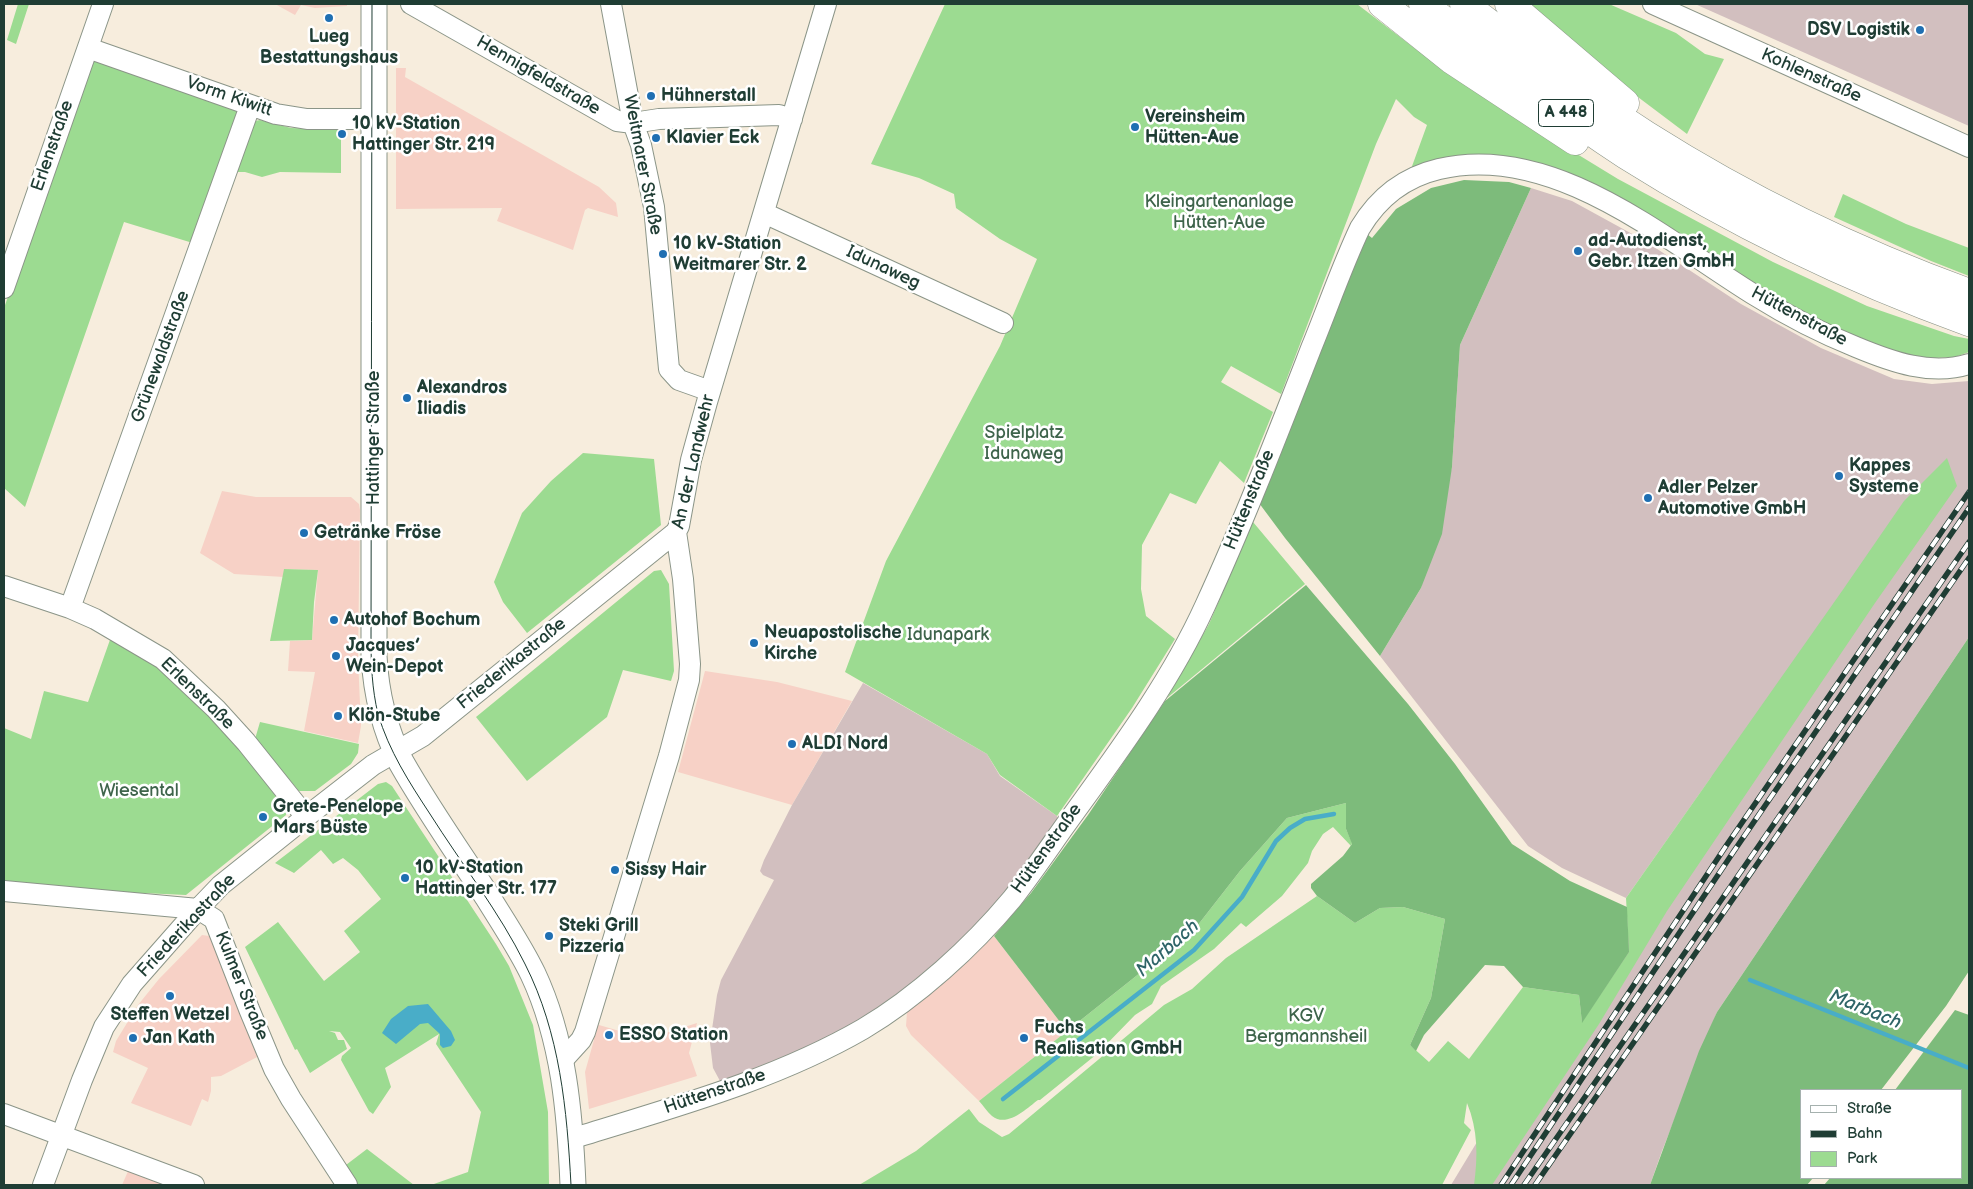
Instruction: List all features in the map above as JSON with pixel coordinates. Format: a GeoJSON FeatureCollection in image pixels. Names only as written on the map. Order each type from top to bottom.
{"type":"FeatureCollection","features":[{"type":"Feature","properties":{"kind":"highway"},"geometry":{"type":"LineString","coordinates":[[1382,4],[1452,60],[1561,133],[1629,174],[1718,210]]}},
{"type":"Feature","properties":{"kind":"highway","name":"A 448"},"geometry":{"type":"LineString","coordinates":[[1423,4],[1522,82],[1574,120],[1625,154],[1718,210],[1847,274],[1969,322]]}},
{"type":"Feature","properties":{"kind":"highway","name":"A 448"},"geometry":{"type":"LineString","coordinates":[[1464,4],[1562,78],[1692,162],[1803,222],[1861,249],[1969,293]]}},
{"type":"Feature","properties":{"kind":"highway"},"geometry":{"type":"LineString","coordinates":[[1509,4],[1692,162]]}},
{"type":"Feature","properties":{"kind":"main road","name":"Hattinger Straße"},"geometry":{"type":"LineString","coordinates":[[374,4],[374,656],[380,709],[395,751],[406,772],[534,974],[562,1062],[571,1138],[573,1185]]}},
{"type":"Feature","properties":{"kind":"street","name":"Erlenstraße"},"geometry":{"type":"LineString","coordinates":[[4,288],[103,4]]}},
{"type":"Feature","properties":{"kind":"street","name":"Hennigfeldstraße"},"geometry":{"type":"LineString","coordinates":[[412,4],[617,121],[633,123],[659,119],[779,116],[792,119]]}},
{"type":"Feature","properties":{"kind":"street","name":"Weitmarer Straße"},"geometry":{"type":"LineString","coordinates":[[610,4],[633,123],[641,145],[654,207],[669,369],[679,380],[710,390]]}},
{"type":"Feature","properties":{"kind":"street","name":"An der Landwehr"},"geometry":{"type":"LineString","coordinates":[[562,1062],[581,1040],[585,1032],[666,764],[689,680],[690,664],[683,579],[676,532],[690,460],[826,4]]}},
{"type":"Feature","properties":{"kind":"street","name":"Kohlenstraße"},"geometry":{"type":"LineString","coordinates":[[1653,4],[1969,147]]}},
{"type":"Feature","properties":{"kind":"street","name":"Vorm Kiwitt"},"geometry":{"type":"LineString","coordinates":[[88,48],[276,114],[307,119],[375,119]]}},
{"type":"Feature","properties":{"kind":"street","name":"Grünewaldstraße"},"geometry":{"type":"LineString","coordinates":[[70,608],[250,106]]}},
{"type":"Feature","properties":{"kind":"street","name":"Hüttenstraße"},"geometry":{"type":"LineString","coordinates":[[571,1138],[742,1084],[862,1030],[888,1013],[931,979],[971,942],[1009,902],[1142,716],[1180,656],[1205,608],[1250,501],[1356,235],[1374,207],[1410,179],[1422,173],[1456,165],[1474,164],[1497,165],[1550,178],[1608,202],[1793,319],[1852,346],[1887,360],[1912,366],[1938,370],[1969,364]]}},
{"type":"Feature","properties":{"kind":"street","name":"Idunaweg"},"geometry":{"type":"LineString","coordinates":[[764,213],[1003,323]]}},
{"type":"Feature","properties":{"kind":"street","name":"Friederikastraße"},"geometry":{"type":"LineString","coordinates":[[43,1185],[82,1080],[108,1021],[132,984],[221,885],[373,765],[423,736],[676,532]]}},
{"type":"Feature","properties":{"kind":"street","name":"Erlenstraße"},"geometry":{"type":"LineString","coordinates":[[4,586],[70,608],[117,631],[164,659],[216,709],[246,742],[306,817]]}},
{"type":"Feature","properties":{"kind":"street"},"geometry":{"type":"LineString","coordinates":[[4,891],[198,909]]}},
{"type":"Feature","properties":{"kind":"street","name":"Kulmer Straße"},"geometry":{"type":"LineString","coordinates":[[198,909],[214,919],[249,1010],[274,1068],[291,1099],[347,1185]]}},
{"type":"Feature","properties":{"kind":"street"},"geometry":{"type":"LineString","coordinates":[[4,1114],[194,1185]]}},
{"type":"Feature","properties":{"kind":"shaded area"},"geometry":{"type":"Polygon","coordinates":[[[275,4],[347,4],[347,6],[315,8],[301,5],[295,15],[275,4]]]}},
{"type":"Feature","properties":{"kind":"shaded area"},"geometry":{"type":"Polygon","coordinates":[[[1695,4],[1969,4],[1969,126],[1695,4]]]}},
{"type":"Feature","properties":{"kind":"shaded area"},"geometry":{"type":"Polygon","coordinates":[[[396,68],[406,68],[405,77],[599,187],[616,203],[618,217],[588,208],[585,210],[573,250],[497,221],[502,208],[396,209],[396,68]]]}},
{"type":"Feature","properties":{"kind":"shaded area"},"geometry":{"type":"Polygon","coordinates":[[[1531,188],[1572,201],[1645,241],[1741,304],[1821,348],[1894,379],[1932,384],[1969,381],[1969,637],[1717,1012],[1650,1185],[1451,1185],[1477,1142],[1582,1023],[1712,776],[1626,898],[1562,868],[1528,846],[1380,656],[1421,588],[1452,467],[1460,345],[1531,188]]]}},
{"type":"Feature","properties":{"kind":"shaded area"},"geometry":{"type":"Polygon","coordinates":[[[222,491],[256,497],[351,497],[359,504],[358,659],[361,726],[358,743],[304,731],[315,672],[288,671],[290,641],[312,640],[318,570],[284,569],[284,577],[234,574],[200,553],[222,491]]]}},
{"type":"Feature","properties":{"kind":"shaded area"},"geometry":{"type":"Polygon","coordinates":[[[705,671],[777,682],[852,701],[792,805],[678,772],[705,671]]]}},
{"type":"Feature","properties":{"kind":"shaded area"},"geometry":{"type":"Polygon","coordinates":[[[863,683],[987,754],[1000,776],[1057,816],[1059,825],[967,939],[873,1015],[811,1048],[730,1082],[720,1081],[713,1068],[710,1043],[717,995],[721,980],[774,880],[763,875],[760,871],[792,805],[863,683]]]}},
{"type":"Feature","properties":{"kind":"shaded area"},"geometry":{"type":"Polygon","coordinates":[[[202,935],[213,939],[259,1056],[221,1076],[211,1077],[211,1091],[208,1102],[202,1099],[191,1126],[131,1103],[148,1068],[113,1052],[116,1041],[138,1005],[159,979],[202,935]]]}},
{"type":"Feature","properties":{"kind":"shaded area"},"geometry":{"type":"Polygon","coordinates":[[[994,936],[1067,1031],[979,1101],[911,1035],[906,1026],[907,1012],[994,936]]]}},
{"type":"Feature","properties":{"kind":"shaded area"},"geometry":{"type":"Polygon","coordinates":[[[697,1023],[689,1053],[697,1076],[589,1109],[585,1072],[594,1040],[592,1034],[594,1027],[599,1025],[647,1039],[697,1023]]]}},
{"type":"Feature","properties":{"kind":"shaded area"},"geometry":{"type":"Polygon","coordinates":[[[129,1169],[170,1185],[122,1185],[129,1169]]]}},
{"type":"Feature","properties":{"kind":"green space"},"geometry":{"type":"Polygon","coordinates":[[[18,4],[29,4],[16,44],[7,40],[18,4]]]}},
{"type":"Feature","properties":{"kind":"green space"},"geometry":{"type":"Polygon","coordinates":[[[945,4],[1357,4],[1417,50],[1487,99],[1618,179],[1773,262],[1867,306],[1954,336],[1969,339],[1969,352],[1955,357],[1915,359],[1822,325],[1569,175],[1411,169],[1427,125],[1414,117],[1396,99],[1376,144],[1281,394],[1231,366],[1221,382],[1273,412],[1244,483],[1220,461],[1196,504],[1170,493],[1142,545],[1141,589],[1146,616],[1175,639],[1132,708],[1057,816],[1000,775],[987,754],[845,672],[886,561],[1000,346],[1037,259],[1000,239],[956,208],[954,194],[919,178],[871,164],[945,4]]]}},
{"type":"Feature","properties":{"kind":"green space"},"geometry":{"type":"Polygon","coordinates":[[[1523,4],[1609,4],[1676,33],[1705,54],[1724,59],[1687,134],[1622,85],[1523,4]]]}},
{"type":"Feature","properties":{"kind":"green space"},"geometry":{"type":"Polygon","coordinates":[[[91,57],[241,111],[196,244],[124,222],[25,507],[4,488],[4,308],[91,57]]]}},
{"type":"Feature","properties":{"kind":"green space"},"geometry":{"type":"Polygon","coordinates":[[[260,120],[291,128],[341,130],[341,173],[280,172],[262,177],[245,172],[236,172],[255,121],[260,120]]]}},
{"type":"Feature","properties":{"kind":"green space"},"geometry":{"type":"Polygon","coordinates":[[[1464,180],[1509,182],[1531,188],[1460,345],[1452,467],[1442,534],[1421,588],[1380,656],[1259,503],[1367,234],[1372,238],[1396,209],[1431,188],[1464,180]]]}},
{"type":"Feature","properties":{"kind":"green space"},"geometry":{"type":"Polygon","coordinates":[[[1843,194],[1906,224],[1969,248],[1969,276],[1834,217],[1843,194]]]}},
{"type":"Feature","properties":{"kind":"green space"},"geometry":{"type":"Polygon","coordinates":[[[583,453],[654,459],[661,525],[527,633],[503,602],[494,582],[522,513],[551,481],[583,453]]]}},
{"type":"Feature","properties":{"kind":"green space","name":"KGV Bergmannsheil"},"geometry":{"type":"Polygon","coordinates":[[[1947,458],[1957,486],[1875,603],[1667,911],[1599,1024],[1492,1185],[1474,1185],[1476,1143],[1471,1113],[1467,1103],[1464,1123],[1471,1130],[1442,1185],[859,1185],[916,1151],[969,1109],[979,1122],[1002,1137],[1009,1134],[1164,1005],[1192,989],[1226,958],[1317,896],[1355,923],[1380,908],[1403,907],[1445,919],[1431,998],[1410,1045],[1429,1062],[1448,1041],[1469,1059],[1523,987],[1579,995],[1582,1022],[1629,952],[1626,898],[1904,501],[1947,458]]]}},
{"type":"Feature","properties":{"kind":"green space"},"geometry":{"type":"Polygon","coordinates":[[[1253,522],[1305,584],[1167,698],[1209,624],[1253,522]]]}},
{"type":"Feature","properties":{"kind":"green space"},"geometry":{"type":"Polygon","coordinates":[[[284,569],[318,570],[312,640],[270,641],[284,569]]]}},
{"type":"Feature","properties":{"kind":"green space"},"geometry":{"type":"Polygon","coordinates":[[[661,570],[669,584],[674,671],[671,681],[623,670],[607,717],[527,781],[476,717],[654,571],[661,570]]]}},
{"type":"Feature","properties":{"kind":"green space"},"geometry":{"type":"Polygon","coordinates":[[[1306,585],[1408,704],[1455,764],[1512,844],[1570,881],[1627,907],[1629,952],[1582,1023],[1579,995],[1523,987],[1504,966],[1485,965],[1424,1035],[1416,1051],[1410,1045],[1431,998],[1445,919],[1403,907],[1380,908],[1355,923],[1317,896],[1311,888],[1311,884],[1343,856],[1352,844],[1346,829],[1346,803],[1287,818],[1240,871],[1194,930],[1067,1031],[994,936],[1031,893],[1088,815],[1165,701],[1306,585]]]}},
{"type":"Feature","properties":{"kind":"green space","name":"Wiesental"},"geometry":{"type":"Polygon","coordinates":[[[111,637],[148,659],[206,708],[286,805],[286,815],[186,895],[142,893],[140,897],[4,886],[4,728],[31,739],[44,691],[88,702],[111,637]]]}},
{"type":"Feature","properties":{"kind":"green space"},"geometry":{"type":"Polygon","coordinates":[[[1969,637],[1969,971],[1946,1006],[1882,1089],[1800,1089],[1800,1179],[1812,1179],[1807,1185],[1650,1185],[1699,1051],[1717,1012],[1969,637]]]}},
{"type":"Feature","properties":{"kind":"green space"},"geometry":{"type":"Polygon","coordinates":[[[260,722],[359,744],[358,753],[351,764],[315,791],[299,791],[255,739],[260,722]]]}},
{"type":"Feature","properties":{"kind":"green space"},"geometry":{"type":"Polygon","coordinates":[[[386,782],[392,786],[496,944],[509,966],[533,1025],[548,1112],[549,1185],[431,1185],[468,1172],[481,1112],[436,1044],[439,1034],[385,1068],[391,1087],[373,1114],[369,1111],[341,1060],[342,1056],[351,1048],[340,1032],[329,1031],[335,1033],[338,1040],[344,1040],[347,1049],[310,1073],[297,1049],[295,1050],[245,947],[278,922],[324,981],[360,952],[344,931],[381,899],[358,870],[343,858],[333,864],[321,850],[294,873],[275,863],[378,784],[386,782]]]}},
{"type":"Feature","properties":{"kind":"green space"},"geometry":{"type":"Polygon","coordinates":[[[1346,803],[1346,829],[1352,843],[1351,846],[1333,827],[1323,834],[1312,851],[1308,863],[1282,896],[1246,927],[1241,923],[1214,949],[1161,986],[1152,1004],[1135,1015],[1097,1054],[1040,1100],[1016,1116],[1004,1120],[988,1113],[979,1101],[1194,930],[1240,871],[1287,818],[1346,803]]]}},
{"type":"Feature","properties":{"kind":"green space"},"geometry":{"type":"Polygon","coordinates":[[[1955,1010],[1969,1015],[1969,1185],[1824,1185],[1829,1179],[1963,1179],[1963,1089],[1896,1089],[1955,1010]]]}},
{"type":"Feature","properties":{"kind":"green space"},"geometry":{"type":"Polygon","coordinates":[[[367,1149],[414,1185],[354,1185],[342,1168],[367,1149]]]}},
{"type":"Feature","properties":{"kind":"water"},"geometry":{"type":"Polygon","coordinates":[[[428,1004],[451,1031],[455,1040],[451,1046],[443,1048],[440,1045],[440,1034],[428,1023],[420,1024],[396,1044],[382,1033],[391,1019],[408,1006],[428,1004]]]}},
{"type":"Feature","properties":{"kind":"waterway","name":"Marbach"},"geometry":{"type":"LineString","coordinates":[[1003,1099],[1194,950],[1242,897],[1276,841],[1290,828],[1305,819],[1334,814]]}},
{"type":"Feature","properties":{"kind":"waterway","name":"Marbach"},"geometry":{"type":"LineString","coordinates":[[1750,980],[1969,1068]]}},
{"type":"Feature","properties":{"kind":"tram line"},"geometry":{"type":"LineString","coordinates":[[372,4],[371,639],[374,695],[383,728],[400,766],[504,926],[537,990],[554,1044],[560,1072],[571,1185]]}},
{"type":"Feature","properties":{"kind":"railway"},"geometry":{"type":"LineString","coordinates":[[1501,1185],[1726,846],[1969,492]]}},
{"type":"Feature","properties":{"kind":"railway"},"geometry":{"type":"LineString","coordinates":[[1511,1185],[1734,851],[1969,508]]}},
{"type":"Feature","properties":{"kind":"railway"},"geometry":{"type":"LineString","coordinates":[[1524,1185],[1969,542]]}},
{"type":"Feature","properties":{"kind":"railway"},"geometry":{"type":"LineString","coordinates":[[1535,1185],[1969,558]]}},
{"type":"Feature","properties":{"kind":"place","name":"Lueg Bestattungshaus"},"geometry":{"type":"Point","coordinates":[329,18]}},
{"type":"Feature","properties":{"kind":"place","name":"DSV Logistik"},"geometry":{"type":"Point","coordinates":[1920,30]}},
{"type":"Feature","properties":{"kind":"place","name":"Hühnerstall"},"geometry":{"type":"Point","coordinates":[651,96]}},
{"type":"Feature","properties":{"kind":"place","name":"Vereinsheim Hütten-Aue"},"geometry":{"type":"Point","coordinates":[1135,127]}},
{"type":"Feature","properties":{"kind":"place","name":"10 kV-Station Hattinger Str. 219"},"geometry":{"type":"Point","coordinates":[342,134]}},
{"type":"Feature","properties":{"kind":"place","name":"Klavier Eck"},"geometry":{"type":"Point","coordinates":[656,138]}},
{"type":"Feature","properties":{"kind":"place","name":"ad-Autodienst, Gebr. Itzen GmbH"},"geometry":{"type":"Point","coordinates":[1578,251]}},
{"type":"Feature","properties":{"kind":"place","name":"10 kV-Station Weitmarer Str. 2"},"geometry":{"type":"Point","coordinates":[663,254]}},
{"type":"Feature","properties":{"kind":"place","name":"Alexandros Iliadis"},"geometry":{"type":"Point","coordinates":[407,398]}},
{"type":"Feature","properties":{"kind":"place","name":"Kappes Systeme"},"geometry":{"type":"Point","coordinates":[1839,476]}},
{"type":"Feature","properties":{"kind":"place","name":"Adler Pelzer Automotive GmbH"},"geometry":{"type":"Point","coordinates":[1648,498]}},
{"type":"Feature","properties":{"kind":"place","name":"Getränke Fröse"},"geometry":{"type":"Point","coordinates":[304,533]}},
{"type":"Feature","properties":{"kind":"place","name":"Autohof Bochum"},"geometry":{"type":"Point","coordinates":[334,620]}},
{"type":"Feature","properties":{"kind":"place","name":"Neuapostolische Kirche"},"geometry":{"type":"Point","coordinates":[754,643]}},
{"type":"Feature","properties":{"kind":"place","name":"Jacques’ Wein-Depot"},"geometry":{"type":"Point","coordinates":[336,656]}},
{"type":"Feature","properties":{"kind":"place","name":"Klön-Stube"},"geometry":{"type":"Point","coordinates":[338,716]}},
{"type":"Feature","properties":{"kind":"place","name":"ALDI Nord"},"geometry":{"type":"Point","coordinates":[792,744]}},
{"type":"Feature","properties":{"kind":"place","name":"Grete-Penelope Mars Büste"},"geometry":{"type":"Point","coordinates":[263,817]}},
{"type":"Feature","properties":{"kind":"place","name":"Sissy Hair"},"geometry":{"type":"Point","coordinates":[615,870]}},
{"type":"Feature","properties":{"kind":"place","name":"10 kV-Station Hattinger Str. 177"},"geometry":{"type":"Point","coordinates":[405,878]}},
{"type":"Feature","properties":{"kind":"place","name":"Steki Grill Pizzeria"},"geometry":{"type":"Point","coordinates":[549,936]}},
{"type":"Feature","properties":{"kind":"place","name":"Steffen Wetzel"},"geometry":{"type":"Point","coordinates":[170,996]}},
{"type":"Feature","properties":{"kind":"place","name":"ESSO Station"},"geometry":{"type":"Point","coordinates":[609,1035]}},
{"type":"Feature","properties":{"kind":"place","name":"Jan Kath"},"geometry":{"type":"Point","coordinates":[133,1038]}},
{"type":"Feature","properties":{"kind":"place","name":"Fuchs Realisation GmbH"},"geometry":{"type":"Point","coordinates":[1024,1038]}},
{"type":"Feature","properties":{"kind":"park label","name":"Kleingartenanlage Hütten-Aue"},"geometry":{"type":"Point","coordinates":[1219,212]}},
{"type":"Feature","properties":{"kind":"park label","name":"Spielplatz Idunaweg"},"geometry":{"type":"Point","coordinates":[1024,443]}},
{"type":"Feature","properties":{"kind":"park label","name":"Idunapark"},"geometry":{"type":"Point","coordinates":[948,635]}}]}
